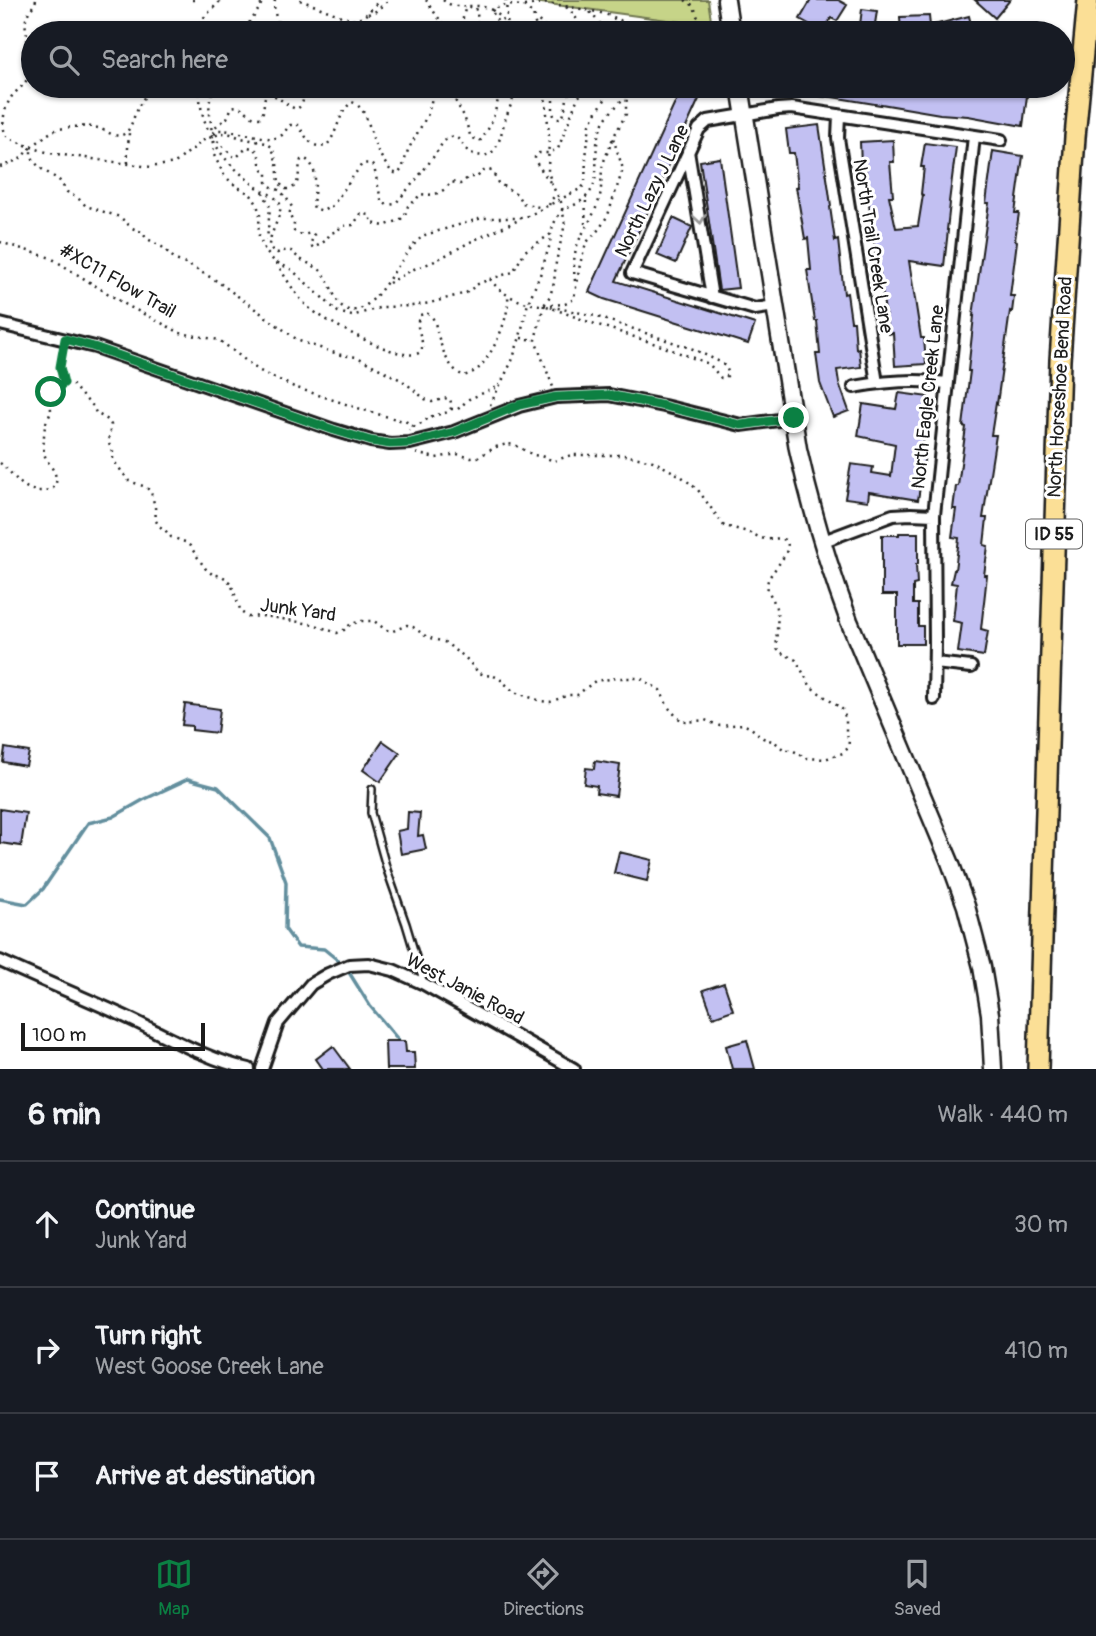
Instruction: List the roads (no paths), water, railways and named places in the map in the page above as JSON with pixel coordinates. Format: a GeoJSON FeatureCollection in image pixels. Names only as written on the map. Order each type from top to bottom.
{"type":"FeatureCollection","features":[{"type":"Feature","properties":{"kind":"highway","name":"North Horseshoe Bend Road"},"geometry":{"type":"LineString","coordinates":[[1038,1069],[1059,374],[1075,137],[1088,0]]}},
{"type":"Feature","properties":{"kind":"street"},"geometry":{"type":"LineString","coordinates":[[726,0],[729,21]]}},
{"type":"Feature","properties":{"kind":"street"},"geometry":{"type":"LineString","coordinates":[[742,98],[808,498],[849,621],[966,906],[982,967],[990,1014],[993,1069]]}},
{"type":"Feature","properties":{"kind":"street","name":"North Lazy J Lane"},"geometry":{"type":"LineString","coordinates":[[712,297],[632,272],[699,129],[708,121],[792,108],[1000,140]]}},
{"type":"Feature","properties":{"kind":"street","name":"North Trail Creek Lane"},"geometry":{"type":"LineString","coordinates":[[839,115],[838,138],[877,383]]}},
{"type":"Feature","properties":{"kind":"street","name":"North Eagle Creek Lane"},"geometry":{"type":"LineString","coordinates":[[934,699],[934,514],[974,136]]}},
{"type":"Feature","properties":{"kind":"street"},"geometry":{"type":"LineString","coordinates":[[688,151],[712,297],[755,309],[775,306]]}},
{"type":"Feature","properties":{"kind":"street"},"geometry":{"type":"LineString","coordinates":[[0,324],[94,347],[371,441],[390,444],[410,443],[454,432],[519,405],[556,397],[609,395],[741,425],[794,418]]}},
{"type":"Feature","properties":{"kind":"street"},"geometry":{"type":"LineString","coordinates":[[854,387],[922,380],[947,383]]}},
{"type":"Feature","properties":{"kind":"street"},"geometry":{"type":"LineString","coordinates":[[821,542],[893,515],[934,514]]}},
{"type":"Feature","properties":{"kind":"street"},"geometry":{"type":"LineString","coordinates":[[935,663],[971,667]]}},
{"type":"Feature","properties":{"kind":"street"},"geometry":{"type":"LineString","coordinates":[[0,961],[187,1047],[231,1065],[249,1069]]}},
{"type":"Feature","properties":{"kind":"street","name":"West Janie Road"},"geometry":{"type":"LineString","coordinates":[[262,1069],[278,1023],[311,984],[349,965],[369,964],[393,970],[424,984],[574,1069]]}},
{"type":"Feature","properties":{"kind":"lane"},"geometry":{"type":"LineString","coordinates":[[372,789],[371,814],[424,984]]}},
{"type":"Feature","properties":{"kind":"waterway"},"geometry":{"type":"LineString","coordinates":[[0,899],[27,904],[43,889],[88,823],[113,817],[188,779],[218,787],[270,838],[286,882],[285,929],[298,947],[324,949],[345,966],[370,1006],[401,1043]]}}]}
